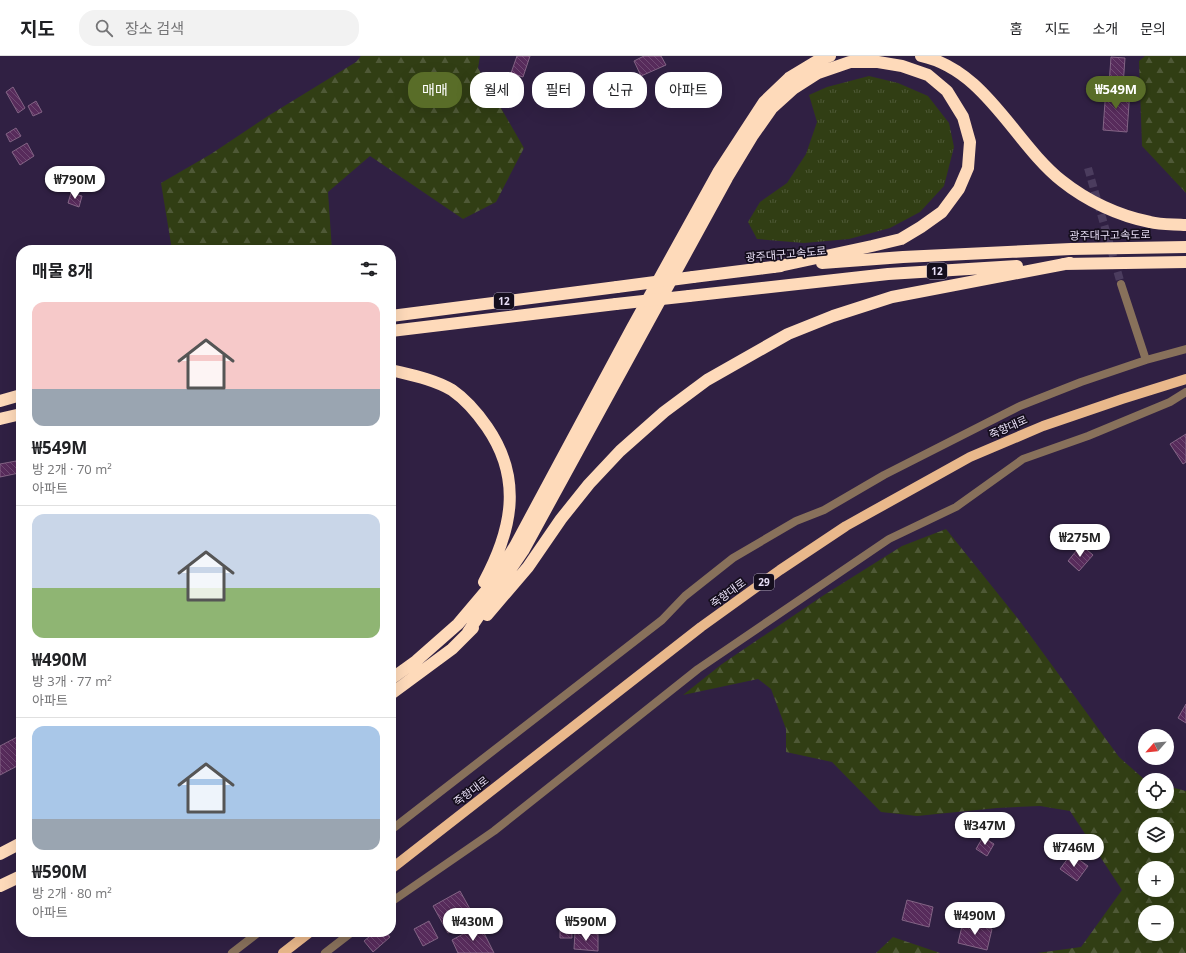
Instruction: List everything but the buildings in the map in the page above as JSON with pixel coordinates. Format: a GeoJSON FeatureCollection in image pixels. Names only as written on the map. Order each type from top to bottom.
{"type":"FeatureCollection","features":[{"type":"Feature","properties":{"kind":"highway"},"geometry":{"type":"LineString","coordinates":[[396,675],[416,661],[458,624],[491,585],[515,546],[636,321],[719,171],[764,102],[789,78],[817,61],[830,56]]}},
{"type":"Feature","properties":{"kind":"highway"},"geometry":{"type":"LineString","coordinates":[[921,56],[932,58],[961,74],[983,93],[1037,156],[1062,181],[1088,199],[1121,214],[1151,222],[1186,225]]}},
{"type":"Feature","properties":{"kind":"highway"},"geometry":{"type":"LineString","coordinates":[[468,632],[523,551],[727,178],[753,135],[772,108],[793,89],[818,72],[850,62],[878,62],[902,66],[928,75],[947,91],[963,117],[970,142],[968,168],[959,189],[942,212],[901,239],[775,267]]}},
{"type":"Feature","properties":{"kind":"highway","name":"광주대구고속도로"},"geometry":{"type":"LineString","coordinates":[[396,315],[775,267],[903,257],[1071,248],[1186,247]]}},
{"type":"Feature","properties":{"kind":"highway","name":"12"},"geometry":{"type":"LineString","coordinates":[[396,330],[888,274],[1070,263],[1186,262]]}},
{"type":"Feature","properties":{"kind":"highway"},"geometry":{"type":"LineString","coordinates":[[396,690],[452,649],[468,632],[491,612],[528,567],[561,519],[589,484],[620,451],[664,412],[707,380],[788,334],[833,316],[892,297],[1070,263]]}},
{"type":"Feature","properties":{"kind":"highway"},"geometry":{"type":"LineString","coordinates":[[396,371],[421,377],[452,390],[478,413],[498,442],[508,474],[510,511],[502,544],[485,581],[458,624]]}},
{"type":"Feature","properties":{"kind":"highway"},"geometry":{"type":"LineString","coordinates":[[0,401],[16,396]]}},
{"type":"Feature","properties":{"kind":"highway"},"geometry":{"type":"LineString","coordinates":[[0,419],[16,415]]}},
{"type":"Feature","properties":{"kind":"highway"},"geometry":{"type":"LineString","coordinates":[[0,854],[16,846]]}},
{"type":"Feature","properties":{"kind":"highway"},"geometry":{"type":"LineString","coordinates":[[0,886],[16,878]]}},
{"type":"Feature","properties":{"kind":"main road","name":"죽향대로"},"geometry":{"type":"LineString","coordinates":[[396,865],[701,627],[780,570],[846,526],[970,458],[1043,426],[1186,379]]}},
{"type":"Feature","properties":{"kind":"main road"},"geometry":{"type":"LineString","coordinates":[[283,953],[304,937]]}},
{"type":"Feature","properties":{"kind":"street"},"geometry":{"type":"LineString","coordinates":[[1121,284],[1146,360]]}},
{"type":"Feature","properties":{"kind":"street"},"geometry":{"type":"LineString","coordinates":[[396,826],[662,620],[685,596],[733,558],[796,521],[824,510],[884,475],[1020,406],[1081,382],[1146,360],[1186,349]]}},
{"type":"Feature","properties":{"kind":"street"},"geometry":{"type":"LineString","coordinates":[[396,899],[494,831],[698,668],[889,539],[956,507],[1023,459],[1088,436],[1170,402],[1186,392]]}},
{"type":"Feature","properties":{"kind":"street"},"geometry":{"type":"LineString","coordinates":[[232,953],[253,937]]}},
{"type":"Feature","properties":{"kind":"street"},"geometry":{"type":"LineString","coordinates":[[325,953],[346,937]]}},
{"type":"Feature","properties":{"kind":"green space"},"geometry":{"type":"Polygon","coordinates":[[[361,56],[480,56],[478,68],[480,72],[470,72],[470,108],[501,108],[524,148],[496,202],[463,219],[370,156],[328,192],[332,245],[171,245],[161,183],[211,154],[268,116],[356,62],[361,56]]]}},
{"type":"Feature","properties":{"kind":"green space"},"geometry":{"type":"Polygon","coordinates":[[[1145,56],[1186,56],[1186,193],[1142,146],[1139,61],[1145,56]]]}},
{"type":"Feature","properties":{"kind":"green space"},"geometry":{"type":"Polygon","coordinates":[[[869,76],[898,83],[928,96],[949,123],[954,147],[944,186],[920,212],[890,228],[849,239],[804,243],[757,239],[748,222],[760,202],[787,183],[806,154],[817,122],[809,95],[827,87],[869,76]]]}},
{"type":"Feature","properties":{"kind":"green space"},"geometry":{"type":"Polygon","coordinates":[[[946,529],[1019,620],[1119,757],[1138,774],[1138,809],[1174,809],[1174,788],[1186,791],[1186,953],[1037,953],[1081,947],[1122,890],[1070,811],[1040,806],[997,808],[917,816],[881,812],[832,762],[786,752],[786,729],[771,689],[758,679],[683,695],[722,664],[824,595],[902,546],[946,529]]]}},
{"type":"Feature","properties":{"kind":"green space"},"geometry":{"type":"Polygon","coordinates":[[[893,937],[940,953],[876,953],[893,937]]]}},
{"type":"Feature","properties":{"kind":"tunnel"},"geometry":{"type":"LineString","coordinates":[[1088,168],[1121,284]]}}]}
